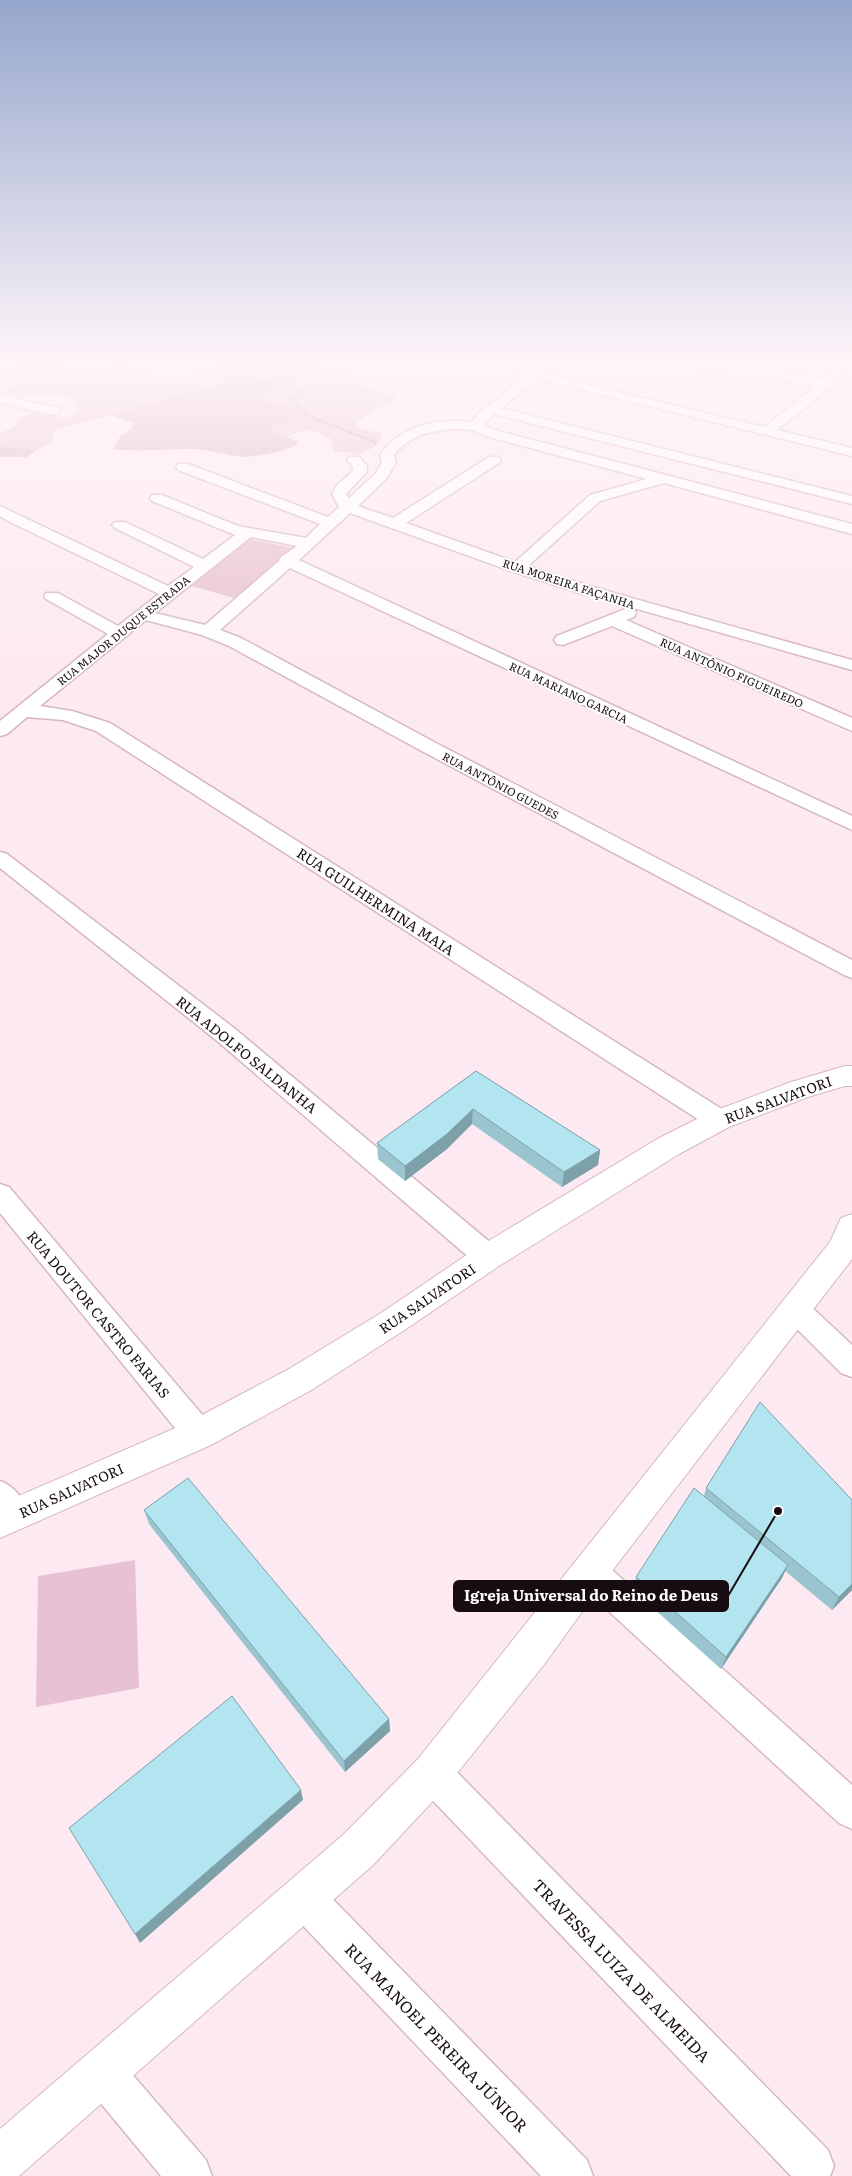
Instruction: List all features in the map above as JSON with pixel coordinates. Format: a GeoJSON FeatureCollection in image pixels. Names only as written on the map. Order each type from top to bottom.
{"type":"FeatureCollection","features":[{"type":"Feature","properties":{"kind":"main road","name":"RUA SALVATORI"},"geometry":{"type":"LineString","coordinates":[[5,1511],[199,1434],[301,1379],[392,1322],[488,1257],[669,1146],[719,1120],[801,1089],[850,1075]]}},
{"type":"Feature","properties":{"kind":"main road"},"geometry":{"type":"LineString","coordinates":[[0,2161],[104,2074],[358,1850],[432,1773],[532,1648],[589,1571],[849,1239]]}},
{"type":"Feature","properties":{"kind":"street"},"geometry":{"type":"LineString","coordinates":[[347,506],[339,494],[342,488],[360,472],[359,465]]}},
{"type":"Feature","properties":{"kind":"street"},"geometry":{"type":"LineString","coordinates":[[208,631],[287,560],[309,543],[382,475],[388,465]]}},
{"type":"Feature","properties":{"kind":"street"},"geometry":{"type":"LineString","coordinates":[[396,523],[487,465]]}},
{"type":"Feature","properties":{"kind":"street"},"geometry":{"type":"LineString","coordinates":[[608,465],[852,529]]}},
{"type":"Feature","properties":{"kind":"street"},"geometry":{"type":"LineString","coordinates":[[710,465],[852,500]]}},
{"type":"Feature","properties":{"kind":"street"},"geometry":{"type":"LineString","coordinates":[[517,568],[594,498],[719,465]]}},
{"type":"Feature","properties":{"kind":"street"},"geometry":{"type":"LineString","coordinates":[[183,467],[330,523]]}},
{"type":"Feature","properties":{"kind":"street"},"geometry":{"type":"LineString","coordinates":[[157,498],[247,533],[309,543]]}},
{"type":"Feature","properties":{"kind":"street","name":"RUA MOREIRA FAÇANHA"},"geometry":{"type":"LineString","coordinates":[[347,506],[517,568],[643,606],[850,663]]}},
{"type":"Feature","properties":{"kind":"street"},"geometry":{"type":"LineString","coordinates":[[0,510],[169,593]]}},
{"type":"Feature","properties":{"kind":"street"},"geometry":{"type":"LineString","coordinates":[[120,525],[205,566]]}},
{"type":"Feature","properties":{"kind":"street","name":"RUA MAJOR DUQUE ESTRADA"},"geometry":{"type":"LineString","coordinates":[[0,730],[169,593],[247,533]]}},
{"type":"Feature","properties":{"kind":"street","name":"RUA MARIANO GARCIA"},"geometry":{"type":"LineString","coordinates":[[287,560],[852,824]]}},
{"type":"Feature","properties":{"kind":"street"},"geometry":{"type":"LineString","coordinates":[[52,596],[120,634]]}},
{"type":"Feature","properties":{"kind":"street"},"geometry":{"type":"LineString","coordinates":[[563,640],[643,606]]}},
{"type":"Feature","properties":{"kind":"street","name":"RUA ANTÔNIO GUEDES"},"geometry":{"type":"LineString","coordinates":[[144,615],[208,631],[235,642],[427,746],[852,970]]}},
{"type":"Feature","properties":{"kind":"street","name":"RUA ANTÔNIO FIGUEIREDO"},"geometry":{"type":"LineString","coordinates":[[613,620],[852,725]]}},
{"type":"Feature","properties":{"kind":"street","name":"RUA GUILHERMINA MAIA"},"geometry":{"type":"LineString","coordinates":[[21,712],[41,711],[73,716],[103,727],[719,1120]]}},
{"type":"Feature","properties":{"kind":"street","name":"RUA ADOLFO SALDANHA"},"geometry":{"type":"LineString","coordinates":[[0,858],[225,1034],[488,1257]]}},
{"type":"Feature","properties":{"kind":"street","name":"RUA DOUTOR CASTRO FARIAS"},"geometry":{"type":"LineString","coordinates":[[0,1194],[199,1434]]}},
{"type":"Feature","properties":{"kind":"street"},"geometry":{"type":"LineString","coordinates":[[795,1309],[852,1364]]}},
{"type":"Feature","properties":{"kind":"street"},"geometry":{"type":"LineString","coordinates":[[589,1571],[852,1810]]}},
{"type":"Feature","properties":{"kind":"street","name":"TRAVESSA LUIZA DE ALMEIDA"},"geometry":{"type":"LineString","coordinates":[[432,1773],[812,2166]]}},
{"type":"Feature","properties":{"kind":"street","name":"RUA MANOEL PEREIRA JÚNIOR"},"geometry":{"type":"LineString","coordinates":[[304,1898],[570,2176]]}},
{"type":"Feature","properties":{"kind":"street"},"geometry":{"type":"LineString","coordinates":[[104,2074],[190,2176]]}},
{"type":"Feature","properties":{"kind":"shaded area"},"geometry":{"type":"Polygon","coordinates":[[[245,538],[294,548],[234,598],[185,584],[245,538]]]}},
{"type":"Feature","properties":{"kind":"shaded area"},"geometry":{"type":"Polygon","coordinates":[[[135,1560],[139,1688],[36,1707],[38,1576],[135,1560]]]}},
{"type":"Feature","properties":{"kind":"building"},"geometry":{"type":"Polygon","coordinates":[[[476,1071],[600,1150],[564,1172],[473,1109],[447,1134],[405,1166],[377,1143],[476,1071]]]}},
{"type":"Feature","properties":{"kind":"building"},"geometry":{"type":"Polygon","coordinates":[[[760,1402],[852,1500],[852,1584],[839,1597],[706,1488],[760,1402]]]}},
{"type":"Feature","properties":{"kind":"building"},"geometry":{"type":"Polygon","coordinates":[[[188,1478],[389,1719],[344,1761],[144,1510],[188,1478]]]}},
{"type":"Feature","properties":{"kind":"building"},"geometry":{"type":"Polygon","coordinates":[[[694,1488],[788,1565],[726,1657],[636,1577],[694,1488]]]}},
{"type":"Feature","properties":{"kind":"building"},"geometry":{"type":"Polygon","coordinates":[[[232,1696],[301,1790],[135,1934],[69,1828],[232,1696]]]}},
{"type":"Feature","properties":{"kind":"place","name":"Igreja Universal do Reino de Deus"},"geometry":{"type":"Point","coordinates":[778,1511]}}]}
